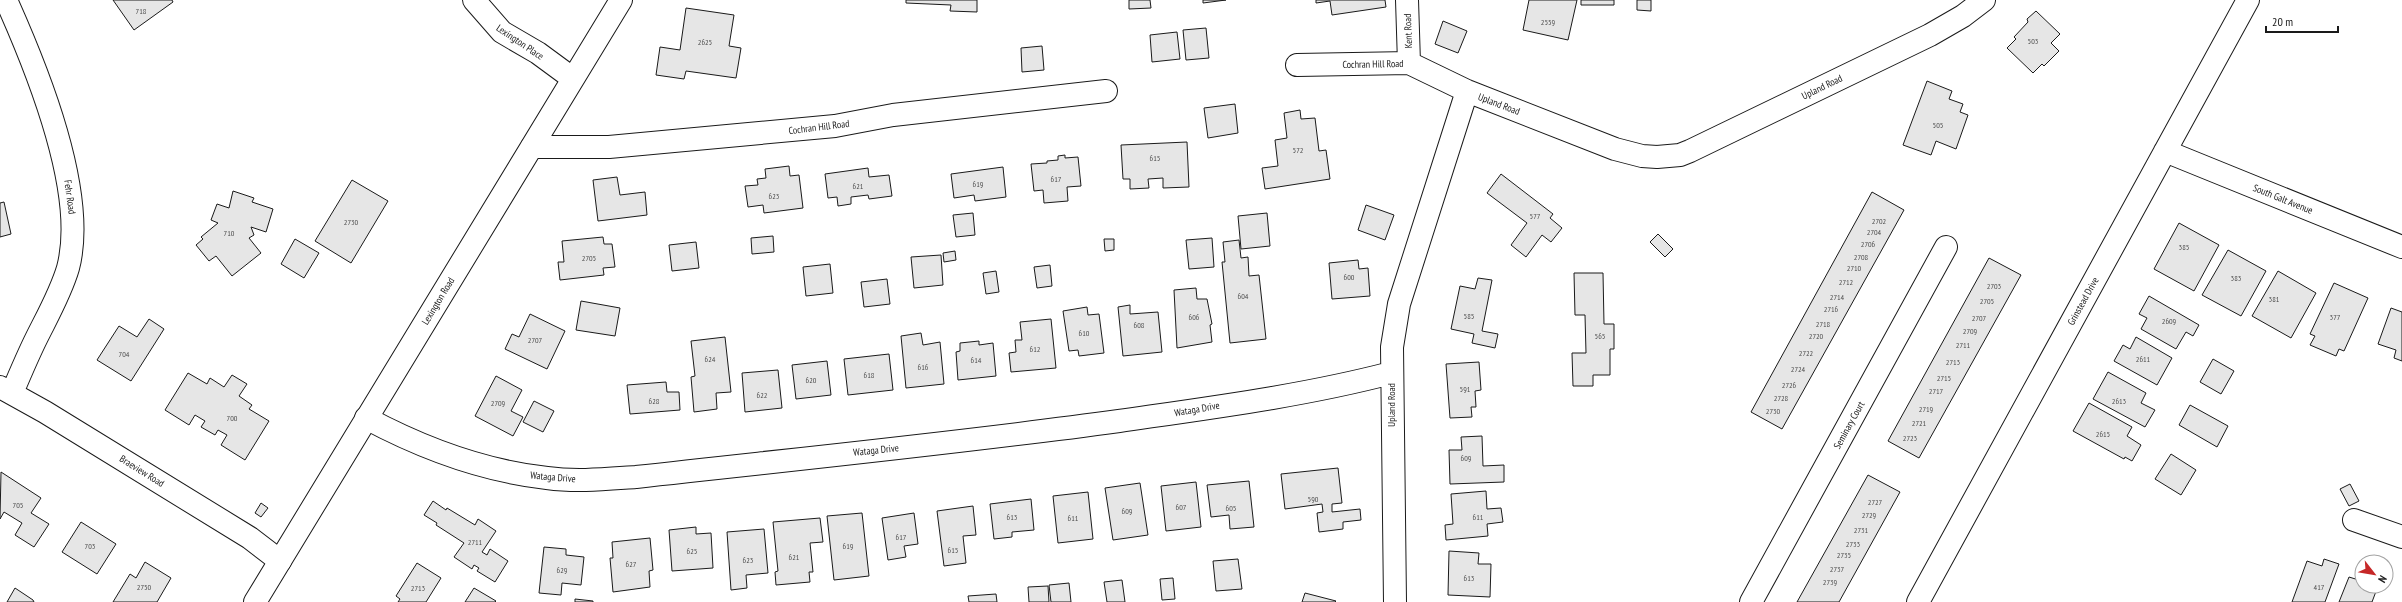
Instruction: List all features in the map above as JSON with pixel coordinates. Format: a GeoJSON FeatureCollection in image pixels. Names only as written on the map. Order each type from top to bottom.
{"type":"FeatureCollection","features":[{"type":"Feature","properties":{"kind":"street","name":"Fehr Road"},"geometry":{"type":"LineString","coordinates":[[6,0],[23,38],[50,115],[69,185],[74,225],[68,269],[54,305],[6,390]]}},
{"type":"Feature","properties":{"kind":"street","name":"Lexington Place"},"geometry":{"type":"LineString","coordinates":[[474,0],[502,32],[538,53],[572,78]]}},
{"type":"Feature","properties":{"kind":"street","name":"Lexington Road"},"geometry":{"type":"LineString","coordinates":[[255,602],[532,147],[572,78],[621,0]]}},
{"type":"Feature","properties":{"kind":"street","name":"Kent Road"},"geometry":{"type":"LineString","coordinates":[[1407,0],[1409,63]]}},
{"type":"Feature","properties":{"kind":"street","name":"Upland Road"},"geometry":{"type":"LineString","coordinates":[[1395,602],[1391,373],[1392,347],[1399,304],[1467,91],[1615,149],[1642,156],[1680,154],[1930,35],[1963,16],[1984,0]]}},
{"type":"Feature","properties":{"kind":"street","name":"Grinstead Drive"},"geometry":{"type":"LineString","coordinates":[[1918,602],[2248,0]]}},
{"type":"Feature","properties":{"kind":"street","name":"Cochran Hill Road"},"geometry":{"type":"LineString","coordinates":[[1297,65],[1409,63],[1467,91]]}},
{"type":"Feature","properties":{"kind":"street","name":"Cochran Hill Road"},"geometry":{"type":"LineString","coordinates":[[532,147],[609,147],[835,126],[893,115],[1106,91]]}},
{"type":"Feature","properties":{"kind":"street","name":"South Galt Avenue"},"geometry":{"type":"LineString","coordinates":[[2165,151],[2402,246]]}},
{"type":"Feature","properties":{"kind":"street","name":"Seminary Court"},"geometry":{"type":"LineString","coordinates":[[1751,602],[1946,247]]}},
{"type":"Feature","properties":{"kind":"street","name":"Wataga Drive"},"geometry":{"type":"LineString","coordinates":[[366,418],[397,435],[457,457],[504,471],[548,478],[589,480],[636,477],[1028,434],[1178,413],[1360,381],[1391,373]]}},
{"type":"Feature","properties":{"kind":"street","name":"Braeview Road"},"geometry":{"type":"LineString","coordinates":[[6,390],[250,538],[280,560]]}},
{"type":"Feature","properties":{"kind":"street"},"geometry":{"type":"LineString","coordinates":[[2354,520],[2402,537]]}},
{"type":"Feature","properties":{"kind":"building"},"geometry":{"type":"Polygon","coordinates":[[[113,0],[172,0],[173,2],[134,30],[113,0]]]}},
{"type":"Feature","properties":{"kind":"building"},"geometry":{"type":"Polygon","coordinates":[[[906,0],[977,0],[977,12],[950,11],[951,5],[906,3],[906,0]]]}},
{"type":"Feature","properties":{"kind":"building"},"geometry":{"type":"Polygon","coordinates":[[[1129,0],[1150,0],[1151,8],[1129,9],[1129,0]]]}},
{"type":"Feature","properties":{"kind":"building"},"geometry":{"type":"Polygon","coordinates":[[[1203,0],[1226,0],[1203,3],[1203,0]]]}},
{"type":"Feature","properties":{"kind":"building"},"geometry":{"type":"Polygon","coordinates":[[[1316,0],[1385,0],[1386,7],[1332,15],[1330,1],[1316,3],[1316,0]]]}},
{"type":"Feature","properties":{"kind":"building"},"geometry":{"type":"Polygon","coordinates":[[[1529,0],[1577,0],[1568,40],[1523,30],[1529,0]]]}},
{"type":"Feature","properties":{"kind":"building"},"geometry":{"type":"Polygon","coordinates":[[[1581,0],[1614,0],[1614,5],[1581,5],[1581,0]]]}},
{"type":"Feature","properties":{"kind":"building"},"geometry":{"type":"Polygon","coordinates":[[[1637,0],[1651,0],[1651,11],[1637,10],[1637,0]]]}},
{"type":"Feature","properties":{"kind":"building"},"geometry":{"type":"Polygon","coordinates":[[[686,8],[734,15],[729,46],[741,48],[736,78],[686,71],[684,79],[656,75],[660,47],[680,50],[686,8]]]}},
{"type":"Feature","properties":{"kind":"building"},"geometry":{"type":"Polygon","coordinates":[[[2036,11],[2060,34],[2051,43],[2059,51],[2044,66],[2042,64],[2033,73],[2007,48],[2016,39],[2014,37],[2028,22],[2027,19],[2036,11]]]}},
{"type":"Feature","properties":{"kind":"building"},"geometry":{"type":"Polygon","coordinates":[[[1443,21],[1467,31],[1458,53],[1435,44],[1443,21]]]}},
{"type":"Feature","properties":{"kind":"building"},"geometry":{"type":"Polygon","coordinates":[[[1206,28],[1209,58],[1186,60],[1183,30],[1206,28]]]}},
{"type":"Feature","properties":{"kind":"building"},"geometry":{"type":"Polygon","coordinates":[[[1177,32],[1180,59],[1152,62],[1150,35],[1177,32]]]}},
{"type":"Feature","properties":{"kind":"building"},"geometry":{"type":"Polygon","coordinates":[[[1042,46],[1044,70],[1022,72],[1021,48],[1042,46]]]}},
{"type":"Feature","properties":{"kind":"building"},"geometry":{"type":"Polygon","coordinates":[[[1927,81],[1952,91],[1949,99],[1963,104],[1960,112],[1968,115],[1956,149],[1936,141],[1931,155],[1903,145],[1927,81]]]}},
{"type":"Feature","properties":{"kind":"building"},"geometry":{"type":"Polygon","coordinates":[[[1235,104],[1238,133],[1208,138],[1204,108],[1235,104]]]}},
{"type":"Feature","properties":{"kind":"building"},"geometry":{"type":"Polygon","coordinates":[[[1300,110],[1301,119],[1315,118],[1319,151],[1326,150],[1330,179],[1265,189],[1262,168],[1278,166],[1275,140],[1287,138],[1284,113],[1300,110]]]}},
{"type":"Feature","properties":{"kind":"building"},"geometry":{"type":"Polygon","coordinates":[[[1187,142],[1189,187],[1163,188],[1163,178],[1148,179],[1149,188],[1130,189],[1130,179],[1123,179],[1121,145],[1187,142]]]}},
{"type":"Feature","properties":{"kind":"building"},"geometry":{"type":"Polygon","coordinates":[[[1065,155],[1065,158],[1078,157],[1081,186],[1067,187],[1068,201],[1044,203],[1043,190],[1034,191],[1031,164],[1047,163],[1047,161],[1058,160],[1058,156],[1065,155]]]}},
{"type":"Feature","properties":{"kind":"building"},"geometry":{"type":"Polygon","coordinates":[[[789,166],[790,176],[799,175],[803,208],[764,213],[763,205],[748,207],[745,186],[758,185],[757,179],[766,178],[765,169],[789,166]]]}},
{"type":"Feature","properties":{"kind":"building"},"geometry":{"type":"Polygon","coordinates":[[[1003,167],[1006,197],[975,201],[974,195],[954,198],[951,174],[1003,167]]]}},
{"type":"Feature","properties":{"kind":"building"},"geometry":{"type":"Polygon","coordinates":[[[868,168],[869,177],[889,175],[892,196],[869,199],[868,195],[851,197],[851,204],[838,206],[837,197],[828,198],[825,174],[868,168]]]}},
{"type":"Feature","properties":{"kind":"building"},"geometry":{"type":"Polygon","coordinates":[[[1501,174],[1553,214],[1550,218],[1562,228],[1551,242],[1542,235],[1526,257],[1511,245],[1527,223],[1487,193],[1501,174]]]}},
{"type":"Feature","properties":{"kind":"building"},"geometry":{"type":"Polygon","coordinates":[[[617,177],[620,195],[645,192],[647,215],[598,221],[593,180],[617,177]]]}},
{"type":"Feature","properties":{"kind":"building"},"geometry":{"type":"Polygon","coordinates":[[[352,180],[388,201],[351,263],[315,241],[352,180]]]}},
{"type":"Feature","properties":{"kind":"building"},"geometry":{"type":"Polygon","coordinates":[[[233,191],[254,198],[252,202],[273,209],[266,232],[251,227],[254,235],[249,238],[261,253],[232,276],[216,256],[209,261],[196,245],[203,239],[201,237],[218,223],[211,220],[217,204],[229,208],[233,191]]]}},
{"type":"Feature","properties":{"kind":"building"},"geometry":{"type":"Polygon","coordinates":[[[1872,192],[1904,210],[1782,429],[1751,412],[1872,192]]]}},
{"type":"Feature","properties":{"kind":"building"},"geometry":{"type":"Polygon","coordinates":[[[4,202],[11,234],[0,237],[0,203],[4,202]]]}},
{"type":"Feature","properties":{"kind":"building"},"geometry":{"type":"Polygon","coordinates":[[[1366,205],[1394,215],[1385,240],[1358,230],[1366,205]]]}},
{"type":"Feature","properties":{"kind":"building"},"geometry":{"type":"Polygon","coordinates":[[[973,213],[975,235],[956,237],[953,215],[973,213]]]}},
{"type":"Feature","properties":{"kind":"building"},"geometry":{"type":"Polygon","coordinates":[[[1267,213],[1270,246],[1241,249],[1238,216],[1267,213]]]}},
{"type":"Feature","properties":{"kind":"building"},"geometry":{"type":"Polygon","coordinates":[[[2179,223],[2219,245],[2194,291],[2154,269],[2179,223]]]}},
{"type":"Feature","properties":{"kind":"building"},"geometry":{"type":"Polygon","coordinates":[[[1658,234],[1673,249],[1665,257],[1650,242],[1658,234]]]}},
{"type":"Feature","properties":{"kind":"building"},"geometry":{"type":"Polygon","coordinates":[[[773,236],[774,252],[752,254],[751,238],[773,236]]]}},
{"type":"Feature","properties":{"kind":"building"},"geometry":{"type":"Polygon","coordinates":[[[603,237],[604,244],[612,244],[615,267],[603,268],[604,275],[560,280],[558,262],[564,262],[562,241],[603,237]]]}},
{"type":"Feature","properties":{"kind":"building"},"geometry":{"type":"Polygon","coordinates":[[[1212,238],[1214,267],[1189,269],[1186,240],[1212,238]]]}},
{"type":"Feature","properties":{"kind":"building"},"geometry":{"type":"Polygon","coordinates":[[[295,239],[319,253],[304,278],[281,264],[295,239]]]}},
{"type":"Feature","properties":{"kind":"building"},"geometry":{"type":"Polygon","coordinates":[[[1104,239],[1114,239],[1114,250],[1105,251],[1104,239]]]}},
{"type":"Feature","properties":{"kind":"building"},"geometry":{"type":"Polygon","coordinates":[[[1239,240],[1241,258],[1248,257],[1249,276],[1259,275],[1266,339],[1230,343],[1222,262],[1225,262],[1223,242],[1239,240]]]}},
{"type":"Feature","properties":{"kind":"building"},"geometry":{"type":"Polygon","coordinates":[[[696,242],[699,268],[672,271],[669,245],[696,242]]]}},
{"type":"Feature","properties":{"kind":"building"},"geometry":{"type":"Polygon","coordinates":[[[2228,250],[2266,271],[2241,316],[2202,295],[2228,250]]]}},
{"type":"Feature","properties":{"kind":"building"},"geometry":{"type":"Polygon","coordinates":[[[955,251],[956,260],[944,262],[943,253],[955,251]]]}},
{"type":"Feature","properties":{"kind":"building"},"geometry":{"type":"Polygon","coordinates":[[[941,255],[943,285],[914,288],[911,257],[941,255]]]}},
{"type":"Feature","properties":{"kind":"building"},"geometry":{"type":"Polygon","coordinates":[[[1989,258],[2021,275],[1919,458],[1888,441],[1989,258]]]}},
{"type":"Feature","properties":{"kind":"building"},"geometry":{"type":"Polygon","coordinates":[[[1358,260],[1359,269],[1368,268],[1370,296],[1332,299],[1329,263],[1358,260]]]}},
{"type":"Feature","properties":{"kind":"building"},"geometry":{"type":"Polygon","coordinates":[[[830,264],[833,293],[806,296],[803,267],[830,264]]]}},
{"type":"Feature","properties":{"kind":"building"},"geometry":{"type":"Polygon","coordinates":[[[1050,265],[1052,286],[1037,288],[1034,267],[1050,265]]]}},
{"type":"Feature","properties":{"kind":"building"},"geometry":{"type":"Polygon","coordinates":[[[996,271],[999,292],[986,294],[983,273],[996,271]]]}},
{"type":"Feature","properties":{"kind":"building"},"geometry":{"type":"Polygon","coordinates":[[[2278,271],[2316,293],[2291,338],[2252,316],[2278,271]]]}},
{"type":"Feature","properties":{"kind":"building"},"geometry":{"type":"Polygon","coordinates":[[[1574,273],[1603,273],[1604,324],[1614,324],[1614,349],[1610,349],[1610,375],[1593,375],[1593,386],[1573,386],[1572,353],[1586,353],[1585,315],[1575,315],[1574,273]]]}},
{"type":"Feature","properties":{"kind":"building"},"geometry":{"type":"Polygon","coordinates":[[[1478,278],[1492,280],[1482,331],[1498,334],[1495,348],[1472,343],[1474,334],[1451,329],[1460,286],[1475,289],[1478,278]]]}},
{"type":"Feature","properties":{"kind":"building"},"geometry":{"type":"Polygon","coordinates":[[[887,279],[890,304],[864,307],[861,282],[887,279]]]}},
{"type":"Feature","properties":{"kind":"building"},"geometry":{"type":"Polygon","coordinates":[[[2334,283],[2368,298],[2344,351],[2339,349],[2336,356],[2310,345],[2315,336],[2310,334],[2334,283]]]}},
{"type":"Feature","properties":{"kind":"building"},"geometry":{"type":"Polygon","coordinates":[[[1196,288],[1197,299],[1207,299],[1212,324],[1210,325],[1212,342],[1177,348],[1174,290],[1196,288]]]}},
{"type":"Feature","properties":{"kind":"building"},"geometry":{"type":"Polygon","coordinates":[[[2149,296],[2199,325],[2193,336],[2186,332],[2176,349],[2141,329],[2147,318],[2139,314],[2149,296]]]}},
{"type":"Feature","properties":{"kind":"building"},"geometry":{"type":"Polygon","coordinates":[[[581,301],[620,308],[615,336],[576,330],[581,301]]]}},
{"type":"Feature","properties":{"kind":"building"},"geometry":{"type":"Polygon","coordinates":[[[1130,305],[1130,314],[1158,312],[1162,352],[1123,356],[1118,307],[1130,305]]]}},
{"type":"Feature","properties":{"kind":"building"},"geometry":{"type":"Polygon","coordinates":[[[1087,307],[1088,315],[1099,314],[1104,353],[1079,356],[1078,350],[1069,351],[1063,311],[1087,307]]]}},
{"type":"Feature","properties":{"kind":"building"},"geometry":{"type":"Polygon","coordinates":[[[2391,308],[2402,312],[2402,361],[2394,358],[2396,350],[2378,344],[2391,308]]]}},
{"type":"Feature","properties":{"kind":"building"},"geometry":{"type":"Polygon","coordinates":[[[530,314],[565,331],[547,369],[505,349],[512,334],[519,337],[530,314]]]}},
{"type":"Feature","properties":{"kind":"building"},"geometry":{"type":"Polygon","coordinates":[[[149,319],[164,329],[131,381],[97,360],[119,326],[137,337],[149,319]]]}},
{"type":"Feature","properties":{"kind":"building"},"geometry":{"type":"Polygon","coordinates":[[[1051,319],[1056,368],[1011,372],[1009,353],[1016,352],[1015,340],[1022,340],[1020,322],[1051,319]]]}},
{"type":"Feature","properties":{"kind":"building"},"geometry":{"type":"Polygon","coordinates":[[[921,333],[923,345],[940,342],[944,384],[906,388],[901,336],[921,333]]]}},
{"type":"Feature","properties":{"kind":"building"},"geometry":{"type":"Polygon","coordinates":[[[725,337],[731,392],[716,393],[717,409],[694,412],[691,377],[695,376],[691,341],[725,337]]]}},
{"type":"Feature","properties":{"kind":"building"},"geometry":{"type":"Polygon","coordinates":[[[2136,337],[2172,358],[2157,385],[2114,361],[2123,345],[2130,349],[2136,337]]]}},
{"type":"Feature","properties":{"kind":"building"},"geometry":{"type":"Polygon","coordinates":[[[979,341],[979,345],[993,343],[996,376],[958,380],[956,352],[960,351],[960,343],[979,341]]]}},
{"type":"Feature","properties":{"kind":"building"},"geometry":{"type":"Polygon","coordinates":[[[889,354],[893,390],[848,395],[844,359],[889,354]]]}},
{"type":"Feature","properties":{"kind":"building"},"geometry":{"type":"Polygon","coordinates":[[[2213,359],[2234,371],[2221,394],[2200,382],[2213,359]]]}},
{"type":"Feature","properties":{"kind":"building"},"geometry":{"type":"Polygon","coordinates":[[[827,361],[831,395],[796,399],[792,365],[827,361]]]}},
{"type":"Feature","properties":{"kind":"building"},"geometry":{"type":"Polygon","coordinates":[[[1479,362],[1481,390],[1475,391],[1476,407],[1471,407],[1472,417],[1450,418],[1446,364],[1479,362]]]}},
{"type":"Feature","properties":{"kind":"building"},"geometry":{"type":"Polygon","coordinates":[[[778,370],[782,408],[745,412],[742,373],[778,370]]]}},
{"type":"Feature","properties":{"kind":"building"},"geometry":{"type":"Polygon","coordinates":[[[2108,372],[2146,393],[2141,403],[2155,410],[2145,427],[2093,399],[2108,372]]]}},
{"type":"Feature","properties":{"kind":"building"},"geometry":{"type":"Polygon","coordinates":[[[188,373],[207,384],[210,378],[224,387],[232,375],[247,384],[239,396],[252,405],[249,409],[269,421],[245,460],[221,445],[227,435],[218,430],[215,435],[201,427],[205,421],[195,415],[189,425],[165,410],[188,373]]]}},
{"type":"Feature","properties":{"kind":"building"},"geometry":{"type":"Polygon","coordinates":[[[496,376],[522,390],[511,411],[523,417],[513,436],[475,416],[496,376]]]}},
{"type":"Feature","properties":{"kind":"building"},"geometry":{"type":"Polygon","coordinates":[[[666,382],[667,392],[679,392],[680,410],[630,414],[627,385],[666,382]]]}},
{"type":"Feature","properties":{"kind":"building"},"geometry":{"type":"Polygon","coordinates":[[[534,401],[554,411],[543,432],[523,422],[534,401]]]}},
{"type":"Feature","properties":{"kind":"building"},"geometry":{"type":"Polygon","coordinates":[[[2089,403],[2132,427],[2127,436],[2141,445],[2132,461],[2125,457],[2124,459],[2073,431],[2089,403]]]}},
{"type":"Feature","properties":{"kind":"building"},"geometry":{"type":"Polygon","coordinates":[[[2190,405],[2228,426],[2217,447],[2179,425],[2190,405]]]}},
{"type":"Feature","properties":{"kind":"building"},"geometry":{"type":"Polygon","coordinates":[[[1482,436],[1483,466],[1504,465],[1504,482],[1450,484],[1449,450],[1462,450],[1461,437],[1482,436]]]}},
{"type":"Feature","properties":{"kind":"building"},"geometry":{"type":"Polygon","coordinates":[[[2171,454],[2196,470],[2181,495],[2155,479],[2171,454]]]}},
{"type":"Feature","properties":{"kind":"building"},"geometry":{"type":"Polygon","coordinates":[[[1338,468],[1342,503],[1332,504],[1332,512],[1360,509],[1361,520],[1343,522],[1343,529],[1319,532],[1317,513],[1323,512],[1322,504],[1285,509],[1281,474],[1338,468]]]}},
{"type":"Feature","properties":{"kind":"building"},"geometry":{"type":"Polygon","coordinates":[[[1,472],[41,498],[31,513],[49,524],[34,547],[15,535],[22,523],[4,512],[0,519],[1,472]]]}},
{"type":"Feature","properties":{"kind":"building"},"geometry":{"type":"Polygon","coordinates":[[[1868,475],[1900,492],[1839,602],[1797,602],[1868,475]]]}},
{"type":"Feature","properties":{"kind":"building"},"geometry":{"type":"Polygon","coordinates":[[[1249,481],[1254,527],[1230,529],[1229,515],[1211,517],[1207,485],[1249,481]]]}},
{"type":"Feature","properties":{"kind":"building"},"geometry":{"type":"Polygon","coordinates":[[[1196,482],[1201,527],[1166,531],[1161,486],[1196,482]]]}},
{"type":"Feature","properties":{"kind":"building"},"geometry":{"type":"Polygon","coordinates":[[[1140,483],[1148,535],[1113,540],[1105,488],[1140,483]]]}},
{"type":"Feature","properties":{"kind":"building"},"geometry":{"type":"Polygon","coordinates":[[[2350,484],[2359,501],[2349,506],[2340,489],[2350,484]]]}},
{"type":"Feature","properties":{"kind":"building"},"geometry":{"type":"Polygon","coordinates":[[[1486,491],[1487,509],[1501,508],[1503,522],[1487,524],[1488,536],[1446,540],[1445,525],[1453,524],[1451,494],[1486,491]]]}},
{"type":"Feature","properties":{"kind":"building"},"geometry":{"type":"Polygon","coordinates":[[[1088,492],[1093,539],[1058,543],[1053,496],[1088,492]]]}},
{"type":"Feature","properties":{"kind":"building"},"geometry":{"type":"Polygon","coordinates":[[[1031,499],[1034,530],[1012,532],[1012,537],[994,539],[990,504],[1031,499]]]}},
{"type":"Feature","properties":{"kind":"building"},"geometry":{"type":"Polygon","coordinates":[[[433,501],[446,510],[447,508],[475,525],[478,519],[496,531],[482,552],[487,555],[490,549],[508,561],[495,582],[477,571],[479,568],[474,565],[472,569],[454,557],[464,543],[436,525],[437,523],[424,515],[433,501]]]}},
{"type":"Feature","properties":{"kind":"building"},"geometry":{"type":"Polygon","coordinates":[[[261,503],[268,508],[261,517],[255,513],[261,503]]]}},
{"type":"Feature","properties":{"kind":"building"},"geometry":{"type":"Polygon","coordinates":[[[973,506],[976,535],[963,536],[966,563],[944,566],[937,511],[973,506]]]}},
{"type":"Feature","properties":{"kind":"building"},"geometry":{"type":"Polygon","coordinates":[[[862,513],[869,576],[834,580],[827,516],[862,513]]]}},
{"type":"Feature","properties":{"kind":"building"},"geometry":{"type":"Polygon","coordinates":[[[914,513],[918,544],[904,546],[906,557],[888,560],[882,518],[914,513]]]}},
{"type":"Feature","properties":{"kind":"building"},"geometry":{"type":"Polygon","coordinates":[[[820,518],[823,542],[810,543],[813,572],[809,572],[810,582],[776,585],[775,572],[778,571],[773,522],[820,518]]]}},
{"type":"Feature","properties":{"kind":"building"},"geometry":{"type":"Polygon","coordinates":[[[81,522],[116,544],[97,574],[62,552],[81,522]]]}},
{"type":"Feature","properties":{"kind":"building"},"geometry":{"type":"Polygon","coordinates":[[[696,527],[696,534],[711,533],[713,568],[672,571],[669,530],[696,527]]]}},
{"type":"Feature","properties":{"kind":"building"},"geometry":{"type":"Polygon","coordinates":[[[764,529],[768,573],[746,575],[747,588],[731,590],[727,532],[764,529]]]}},
{"type":"Feature","properties":{"kind":"building"},"geometry":{"type":"Polygon","coordinates":[[[650,538],[653,570],[649,571],[650,587],[613,592],[610,558],[613,558],[612,542],[650,538]]]}},
{"type":"Feature","properties":{"kind":"building"},"geometry":{"type":"Polygon","coordinates":[[[544,547],[566,549],[566,555],[584,557],[581,585],[562,583],[561,595],[539,593],[544,547]]]}},
{"type":"Feature","properties":{"kind":"building"},"geometry":{"type":"Polygon","coordinates":[[[1449,551],[1479,553],[1478,564],[1491,564],[1490,597],[1448,595],[1449,551]]]}},
{"type":"Feature","properties":{"kind":"building"},"geometry":{"type":"Polygon","coordinates":[[[1238,559],[1242,589],[1216,591],[1213,561],[1238,559]]]}},
{"type":"Feature","properties":{"kind":"building"},"geometry":{"type":"Polygon","coordinates":[[[2324,559],[2339,564],[2325,602],[2292,602],[2307,561],[2322,566],[2324,559]]]}},
{"type":"Feature","properties":{"kind":"building"},"geometry":{"type":"Polygon","coordinates":[[[145,562],[171,578],[157,602],[113,602],[130,574],[136,578],[145,562]]]}},
{"type":"Feature","properties":{"kind":"building"},"geometry":{"type":"Polygon","coordinates":[[[417,563],[441,578],[426,602],[398,602],[400,599],[396,596],[417,563]]]}},
{"type":"Feature","properties":{"kind":"building"},"geometry":{"type":"Polygon","coordinates":[[[2349,577],[2354,579],[2354,594],[2375,594],[2372,602],[2339,602],[2349,577]]]}},
{"type":"Feature","properties":{"kind":"building"},"geometry":{"type":"Polygon","coordinates":[[[1173,578],[1175,599],[1162,600],[1160,579],[1173,578]]]}},
{"type":"Feature","properties":{"kind":"building"},"geometry":{"type":"Polygon","coordinates":[[[1122,580],[1125,602],[1107,602],[1104,582],[1122,580]]]}},
{"type":"Feature","properties":{"kind":"building"},"geometry":{"type":"Polygon","coordinates":[[[1069,583],[1071,602],[1051,602],[1049,585],[1069,583]]]}},
{"type":"Feature","properties":{"kind":"building"},"geometry":{"type":"Polygon","coordinates":[[[1048,586],[1049,602],[1029,602],[1028,587],[1048,586]]]}},
{"type":"Feature","properties":{"kind":"building"},"geometry":{"type":"Polygon","coordinates":[[[15,588],[33,600],[34,602],[7,602],[15,588]]]}},
{"type":"Feature","properties":{"kind":"building"},"geometry":{"type":"Polygon","coordinates":[[[474,588],[496,601],[465,602],[474,588]]]}},
{"type":"Feature","properties":{"kind":"building"},"geometry":{"type":"Polygon","coordinates":[[[1305,593],[1336,601],[1302,602],[1305,593]]]}},
{"type":"Feature","properties":{"kind":"building"},"geometry":{"type":"Polygon","coordinates":[[[996,594],[997,602],[969,602],[968,596],[996,594]]]}},
{"type":"Feature","properties":{"kind":"building"},"geometry":{"type":"Polygon","coordinates":[[[575,599],[593,601],[593,602],[575,602],[575,599]]]}}]}
